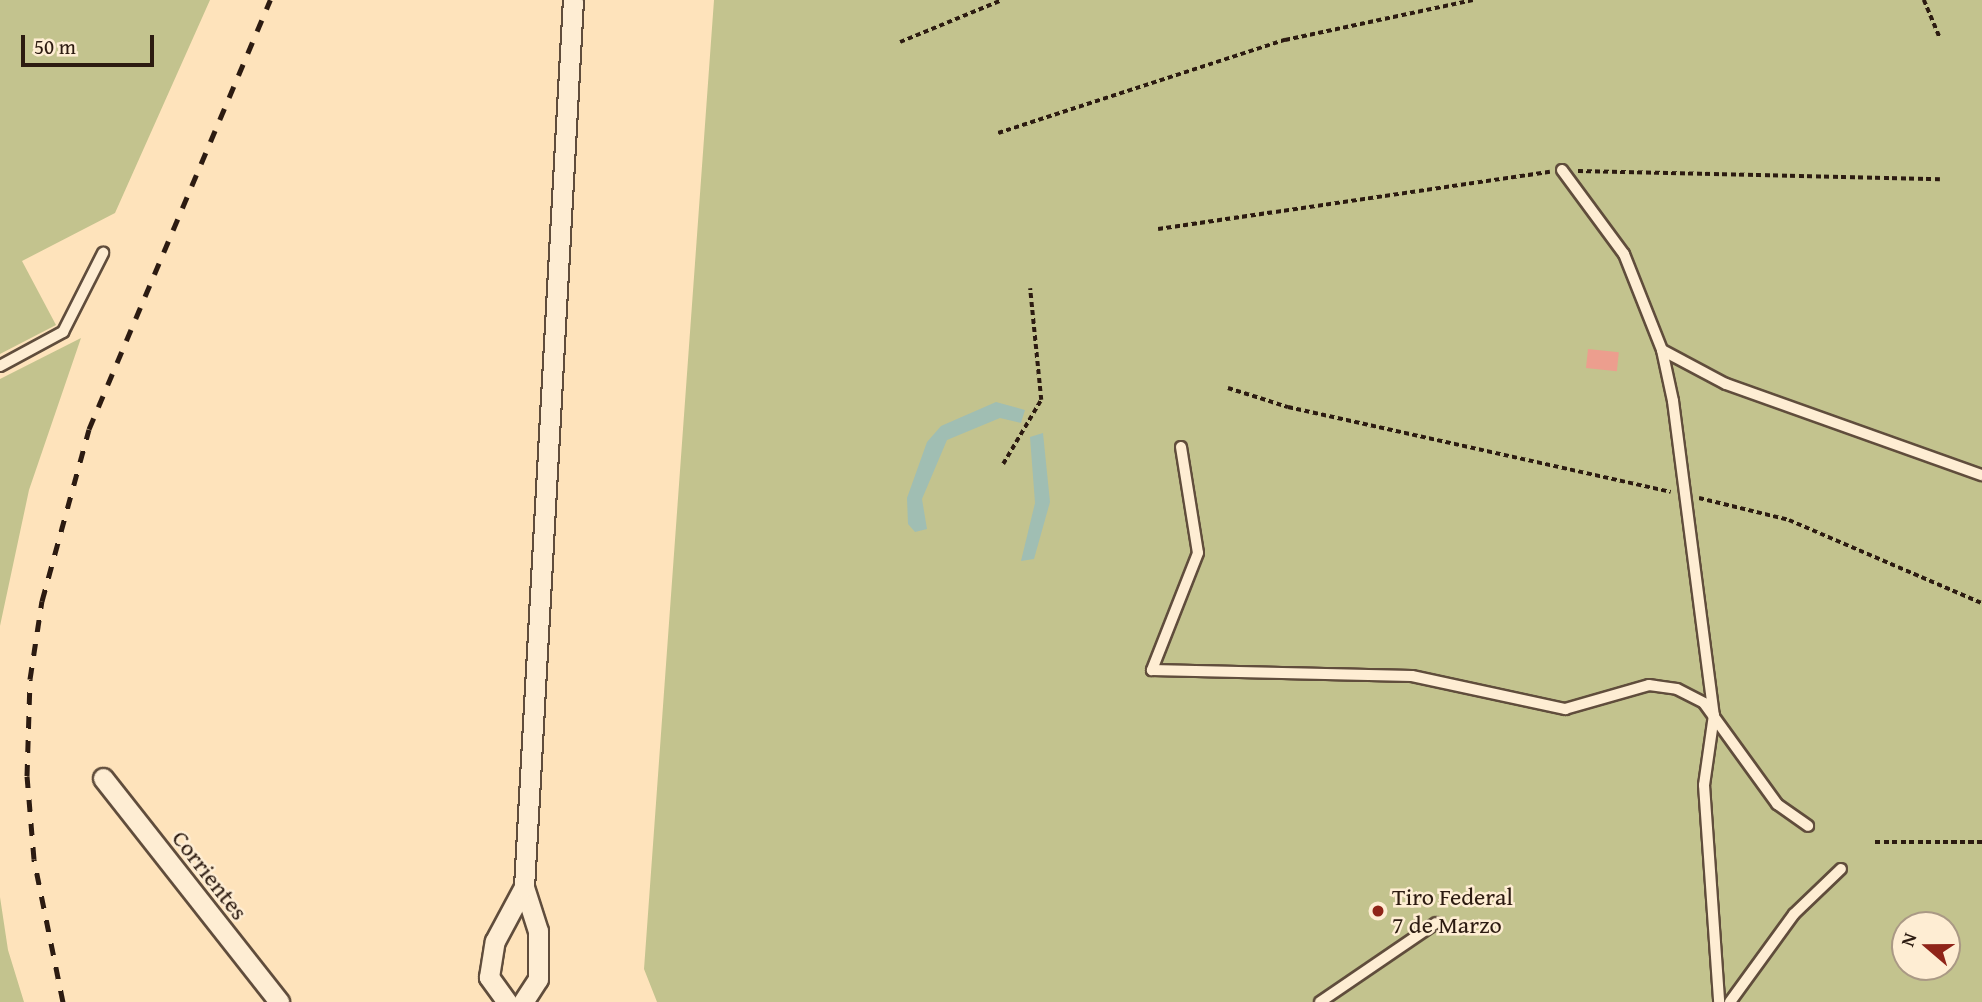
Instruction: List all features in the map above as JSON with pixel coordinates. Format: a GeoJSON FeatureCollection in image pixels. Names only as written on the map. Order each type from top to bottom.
{"type":"FeatureCollection","features":[{"type":"Feature","properties":{"kind":"street"},"geometry":{"type":"LineString","coordinates":[[523,1002],[538,979],[538,932],[524,887],[573,0]]}},
{"type":"Feature","properties":{"kind":"street","name":"Corrientes"},"geometry":{"type":"LineString","coordinates":[[103,778],[279,1002]]}},
{"type":"Feature","properties":{"kind":"street"},"geometry":{"type":"LineString","coordinates":[[507,1002],[489,977],[495,941],[524,887]]}},
{"type":"Feature","properties":{"kind":"lane"},"geometry":{"type":"LineString","coordinates":[[1562,170],[1624,254],[1662,351],[1686,495],[1714,715],[1704,809],[1705,858],[1718,924],[1719,1002]]}},
{"type":"Feature","properties":{"kind":"lane"},"geometry":{"type":"LineString","coordinates":[[0,366],[63,332],[103,253]]}},
{"type":"Feature","properties":{"kind":"lane"},"geometry":{"type":"LineString","coordinates":[[1662,351],[1726,384],[1982,475]]}},
{"type":"Feature","properties":{"kind":"lane"},"geometry":{"type":"LineString","coordinates":[[1181,447],[1198,553],[1152,670],[1412,676],[1565,709],[1649,685],[1677,690],[1714,715],[1777,804],[1808,826]]}},
{"type":"Feature","properties":{"kind":"lane"},"geometry":{"type":"LineString","coordinates":[[1730,1002],[1794,914],[1841,869]]}},
{"type":"Feature","properties":{"kind":"lane"},"geometry":{"type":"LineString","coordinates":[[1320,1002],[1436,923]]}},
{"type":"Feature","properties":{"kind":"path"},"geometry":{"type":"LineString","coordinates":[[900,42],[1002,0]]}},
{"type":"Feature","properties":{"kind":"path"},"geometry":{"type":"LineString","coordinates":[[998,134],[1285,40],[1473,0]]}},
{"type":"Feature","properties":{"kind":"path"},"geometry":{"type":"LineString","coordinates":[[1924,0],[1940,38]]}},
{"type":"Feature","properties":{"kind":"path"},"geometry":{"type":"LineString","coordinates":[[1158,229],[1562,170],[1940,179]]}},
{"type":"Feature","properties":{"kind":"path"},"geometry":{"type":"LineString","coordinates":[[1003,464],[1041,400],[1030,289]]}},
{"type":"Feature","properties":{"kind":"path"},"geometry":{"type":"LineString","coordinates":[[1228,388],[1288,407],[1789,520],[1982,603]]}},
{"type":"Feature","properties":{"kind":"path"},"geometry":{"type":"LineString","coordinates":[[1875,842],[1982,842]]}},
{"type":"Feature","properties":{"kind":"green space"},"geometry":{"type":"Polygon","coordinates":[[[0,0],[210,0],[115,213],[22,261],[56,325],[0,354],[0,0]]]}},
{"type":"Feature","properties":{"kind":"green space"},"geometry":{"type":"Polygon","coordinates":[[[714,0],[1982,0],[1982,1002],[657,1002],[644,969],[714,0]]]}},
{"type":"Feature","properties":{"kind":"green space"},"geometry":{"type":"Polygon","coordinates":[[[81,338],[29,490],[0,626],[0,379],[81,338]]]}},
{"type":"Feature","properties":{"kind":"green space"},"geometry":{"type":"Polygon","coordinates":[[[0,897],[8,950],[24,1002],[0,1002],[0,897]]]}},
{"type":"Feature","properties":{"kind":"water"},"geometry":{"type":"Polygon","coordinates":[[[996,402],[1025,410],[1021,423],[1000,418],[947,440],[922,499],[927,529],[915,532],[908,524],[907,498],[927,442],[941,426],[996,402]]]}},
{"type":"Feature","properties":{"kind":"water"},"geometry":{"type":"Polygon","coordinates":[[[1043,433],[1050,502],[1034,559],[1021,561],[1035,503],[1030,437],[1043,433]]]}},
{"type":"Feature","properties":{"kind":"building"},"geometry":{"type":"Polygon","coordinates":[[[1588,349],[1619,352],[1617,371],[1586,368],[1588,349]]]}},
{"type":"Feature","properties":{"kind":"railway"},"geometry":{"type":"LineString","coordinates":[[63,1002],[34,859],[27,776],[30,679],[42,601],[89,429],[270,0]]}},
{"type":"Feature","properties":{"kind":"place","name":"Tiro Federal 7 de Marzo"},"geometry":{"type":"Point","coordinates":[1378,911]}}]}
